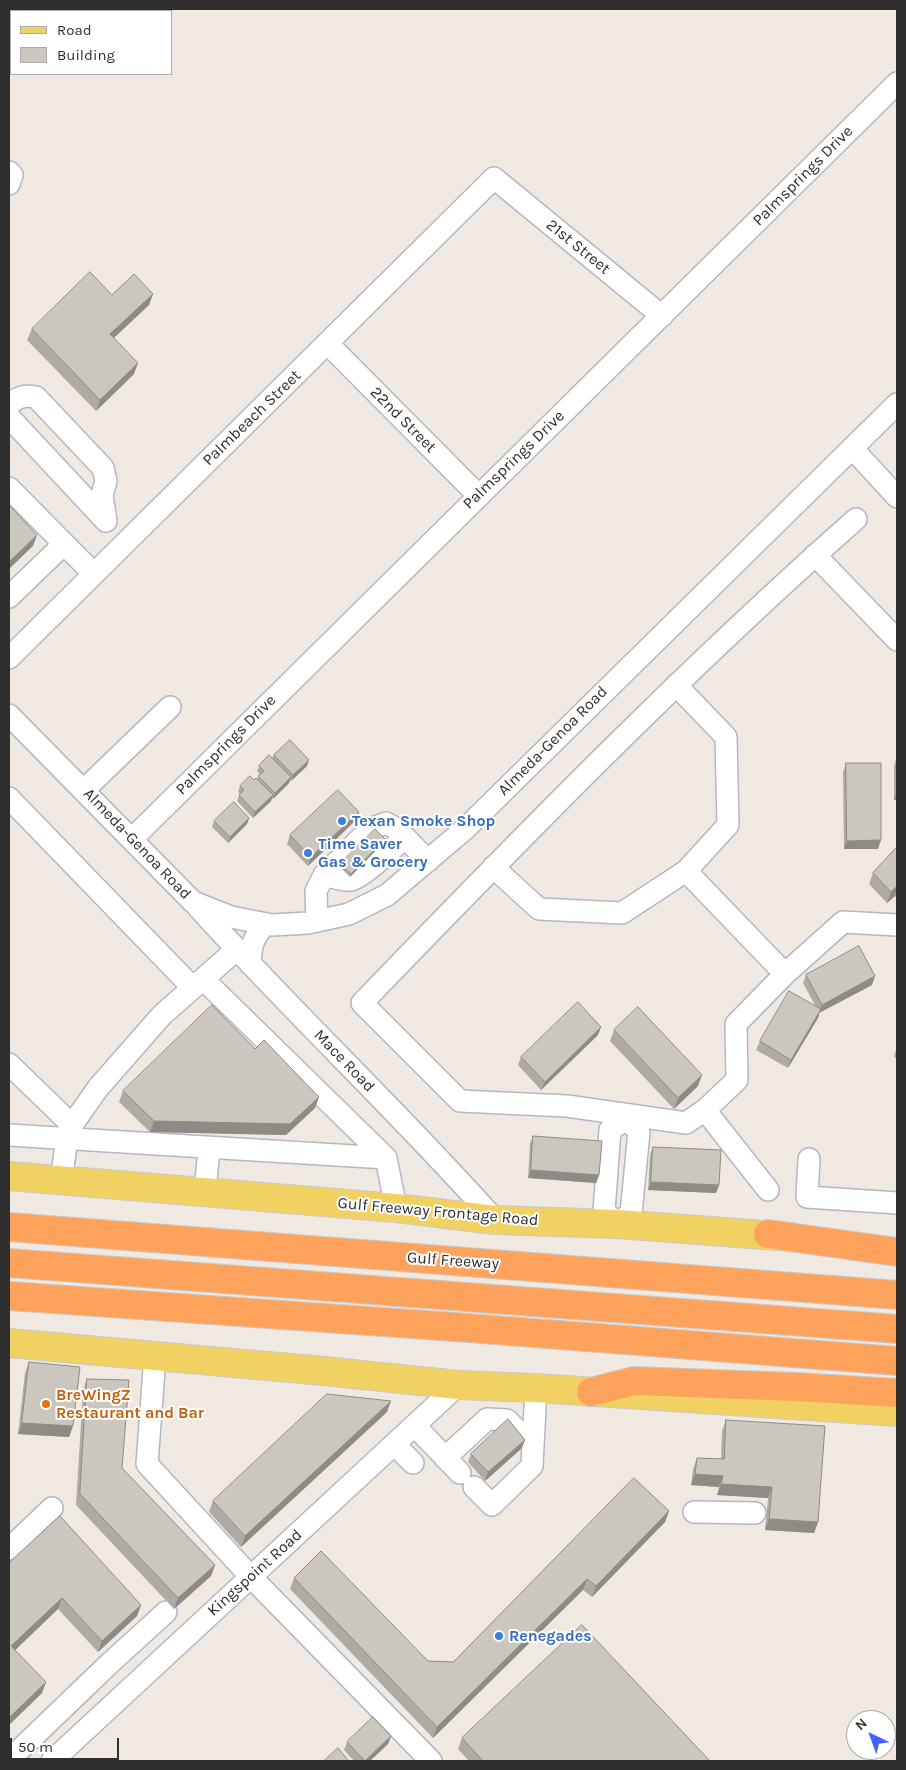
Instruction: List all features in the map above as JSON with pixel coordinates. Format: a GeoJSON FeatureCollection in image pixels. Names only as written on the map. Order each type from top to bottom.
{"type":"FeatureCollection","features":[{"type":"Feature","properties":{"kind":"highway","name":"Gulf Freeway"},"geometry":{"type":"LineString","coordinates":[[9,1227],[897,1295]]}},
{"type":"Feature","properties":{"kind":"highway"},"geometry":{"type":"LineString","coordinates":[[768,1234],[897,1252]]}},
{"type":"Feature","properties":{"kind":"highway"},"geometry":{"type":"LineString","coordinates":[[9,1263],[897,1329]]}},
{"type":"Feature","properties":{"kind":"highway"},"geometry":{"type":"LineString","coordinates":[[9,1296],[897,1361]]}},
{"type":"Feature","properties":{"kind":"highway"},"geometry":{"type":"LineString","coordinates":[[591,1392],[634,1381],[897,1393]]}},
{"type":"Feature","properties":{"kind":"main road","name":"Gulf Freeway Frontage Road"},"geometry":{"type":"LineString","coordinates":[[9,1176],[396,1208],[495,1220],[618,1224],[897,1244]]}},
{"type":"Feature","properties":{"kind":"main road"},"geometry":{"type":"LineString","coordinates":[[9,1343],[458,1385],[536,1388],[897,1412]]}},
{"type":"Feature","properties":{"kind":"street","name":"Palmsprings Drive"},"geometry":{"type":"LineString","coordinates":[[132,839],[897,83]]}},
{"type":"Feature","properties":{"kind":"street"},"geometry":{"type":"LineString","coordinates":[[9,172],[12,175],[9,184]]}},
{"type":"Feature","properties":{"kind":"street","name":"21st Street"},"geometry":{"type":"LineString","coordinates":[[494,178],[662,316]]}},
{"type":"Feature","properties":{"kind":"street","name":"Palmbeach Street"},"geometry":{"type":"LineString","coordinates":[[9,658],[494,178]]}},
{"type":"Feature","properties":{"kind":"street","name":"22nd Street"},"geometry":{"type":"LineString","coordinates":[[328,344],[478,495]]}},
{"type":"Feature","properties":{"kind":"street"},"geometry":{"type":"LineString","coordinates":[[9,405],[16,398],[36,397],[103,468],[106,481],[102,495],[106,521]]}},
{"type":"Feature","properties":{"kind":"street","name":"Almeda-Genoa Road"},"geometry":{"type":"LineString","coordinates":[[9,715],[193,902],[231,917],[265,924],[281,925],[317,921],[349,914],[387,894],[465,829],[783,514],[897,404]]}},
{"type":"Feature","properties":{"kind":"street"},"geometry":{"type":"LineString","coordinates":[[9,417],[106,521],[124,543]]}},
{"type":"Feature","properties":{"kind":"street"},"geometry":{"type":"LineString","coordinates":[[852,448],[897,498]]}},
{"type":"Feature","properties":{"kind":"street"},"geometry":{"type":"LineString","coordinates":[[9,488],[93,573]]}},
{"type":"Feature","properties":{"kind":"street"},"geometry":{"type":"LineString","coordinates":[[856,519],[676,685],[493,867],[362,1003],[460,1101],[566,1106],[627,1117],[686,1123],[705,1110],[737,1080],[736,1024],[785,974],[843,922],[897,925]]}},
{"type":"Feature","properties":{"kind":"street"},"geometry":{"type":"LineString","coordinates":[[9,597],[64,544]]}},
{"type":"Feature","properties":{"kind":"street"},"geometry":{"type":"LineString","coordinates":[[816,555],[897,640]]}},
{"type":"Feature","properties":{"kind":"street"},"geometry":{"type":"LineString","coordinates":[[493,867],[539,910],[622,913],[686,871],[728,825],[726,737],[676,685]]}},
{"type":"Feature","properties":{"kind":"street"},"geometry":{"type":"LineString","coordinates":[[84,790],[170,707]]}},
{"type":"Feature","properties":{"kind":"street"},"geometry":{"type":"LineString","coordinates":[[9,798],[198,984],[386,1158],[396,1208]]}},
{"type":"Feature","properties":{"kind":"street"},"geometry":{"type":"LineString","coordinates":[[317,921],[316,891],[324,875],[370,829],[386,823],[397,829],[428,861]]}},
{"type":"Feature","properties":{"kind":"street"},"geometry":{"type":"LineString","coordinates":[[324,875],[342,880],[353,880],[405,837]]}},
{"type":"Feature","properties":{"kind":"street"},"geometry":{"type":"LineString","coordinates":[[686,871],[785,974]]}},
{"type":"Feature","properties":{"kind":"street","name":"Mace Road"},"geometry":{"type":"LineString","coordinates":[[193,902],[243,957],[446,1166],[495,1220]]}},
{"type":"Feature","properties":{"kind":"street"},"geometry":{"type":"LineString","coordinates":[[61,1180],[70,1132],[98,1088],[162,1015],[198,984],[243,957],[265,924]]}},
{"type":"Feature","properties":{"kind":"street"},"geometry":{"type":"LineString","coordinates":[[9,1064],[70,1132]]}},
{"type":"Feature","properties":{"kind":"street"},"geometry":{"type":"LineString","coordinates":[[705,1110],[768,1190]]}},
{"type":"Feature","properties":{"kind":"street"},"geometry":{"type":"LineString","coordinates":[[627,1117],[639,1132],[631,1213],[618,1224],[604,1211],[606,1170],[610,1130],[627,1117]]}},
{"type":"Feature","properties":{"kind":"street"},"geometry":{"type":"LineString","coordinates":[[9,1135],[70,1132],[209,1148],[386,1158]]}},
{"type":"Feature","properties":{"kind":"street"},"geometry":{"type":"LineString","coordinates":[[205,1192],[209,1148]]}},
{"type":"Feature","properties":{"kind":"street"},"geometry":{"type":"LineString","coordinates":[[808,1159],[806,1197],[897,1203]]}},
{"type":"Feature","properties":{"kind":"street"},"geometry":{"type":"LineString","coordinates":[[155,1356],[147,1464],[250,1576],[432,1761]]}},
{"type":"Feature","properties":{"kind":"street","name":"Kingspoint Road"},"geometry":{"type":"LineString","coordinates":[[52,1761],[458,1385]]}},
{"type":"Feature","properties":{"kind":"street"},"geometry":{"type":"LineString","coordinates":[[415,1426],[492,1505],[532,1466],[536,1388]]}},
{"type":"Feature","properties":{"kind":"street"},"geometry":{"type":"LineString","coordinates":[[446,1458],[487,1419],[507,1420],[533,1445]]}},
{"type":"Feature","properties":{"kind":"street"},"geometry":{"type":"LineString","coordinates":[[395,1445],[412,1463]]}},
{"type":"Feature","properties":{"kind":"street"},"geometry":{"type":"LineString","coordinates":[[9,1549],[52,1508]]}},
{"type":"Feature","properties":{"kind":"street"},"geometry":{"type":"LineString","coordinates":[[694,1512],[755,1513]]}},
{"type":"Feature","properties":{"kind":"street"},"geometry":{"type":"LineString","coordinates":[[9,1760],[166,1612]]}},
{"type":"Feature","properties":{"kind":"building"},"geometry":{"type":"Polygon","coordinates":[[[90,272],[112,295],[134,274],[153,294],[110,334],[138,363],[100,400],[32,329],[90,272]]]}},
{"type":"Feature","properties":{"kind":"building"},"geometry":{"type":"Polygon","coordinates":[[[9,505],[37,535],[9,562],[9,505]]]}},
{"type":"Feature","properties":{"kind":"building"},"geometry":{"type":"Polygon","coordinates":[[[290,740],[309,760],[293,775],[274,755],[290,740]]]}},
{"type":"Feature","properties":{"kind":"building"},"geometry":{"type":"Polygon","coordinates":[[[269,755],[291,777],[275,793],[258,776],[264,771],[259,766],[269,755]]]}},
{"type":"Feature","properties":{"kind":"building"},"geometry":{"type":"Polygon","coordinates":[[[846,763],[881,763],[881,840],[847,841],[846,763]]]}},
{"type":"Feature","properties":{"kind":"building"},"geometry":{"type":"Polygon","coordinates":[[[250,776],[254,780],[256,778],[273,795],[255,812],[239,795],[244,790],[240,786],[250,776]]]}},
{"type":"Feature","properties":{"kind":"building"},"geometry":{"type":"Polygon","coordinates":[[[338,790],[359,812],[311,857],[290,835],[338,790]]]}},
{"type":"Feature","properties":{"kind":"building"},"geometry":{"type":"Polygon","coordinates":[[[234,802],[249,818],[230,837],[214,821],[234,802]]]}},
{"type":"Feature","properties":{"kind":"building"},"geometry":{"type":"Polygon","coordinates":[[[375,829],[385,839],[351,874],[340,864],[375,829]]]}},
{"type":"Feature","properties":{"kind":"building"},"geometry":{"type":"Polygon","coordinates":[[[897,847],[897,886],[891,892],[873,873],[897,847]]]}},
{"type":"Feature","properties":{"kind":"building"},"geometry":{"type":"Polygon","coordinates":[[[859,946],[875,976],[822,1005],[806,975],[859,946]]]}},
{"type":"Feature","properties":{"kind":"building"},"geometry":{"type":"Polygon","coordinates":[[[789,991],[821,1009],[791,1060],[760,1041],[789,991]]]}},
{"type":"Feature","properties":{"kind":"building"},"geometry":{"type":"Polygon","coordinates":[[[578,1002],[601,1027],[545,1082],[521,1057],[578,1002]]]}},
{"type":"Feature","properties":{"kind":"building"},"geometry":{"type":"Polygon","coordinates":[[[212,1005],[255,1049],[264,1040],[319,1097],[290,1124],[154,1121],[123,1091],[212,1005]]]}},
{"type":"Feature","properties":{"kind":"building"},"geometry":{"type":"Polygon","coordinates":[[[638,1007],[702,1075],[678,1098],[614,1030],[638,1007]]]}},
{"type":"Feature","properties":{"kind":"building"},"geometry":{"type":"Polygon","coordinates":[[[533,1136],[602,1141],[599,1175],[531,1170],[533,1136]]]}},
{"type":"Feature","properties":{"kind":"building"},"geometry":{"type":"Polygon","coordinates":[[[653,1147],[721,1150],[719,1185],[651,1182],[653,1147]]]}},
{"type":"Feature","properties":{"kind":"building"},"geometry":{"type":"Polygon","coordinates":[[[29,1362],[80,1367],[73,1426],[22,1423],[29,1362]]]}},
{"type":"Feature","properties":{"kind":"building"},"geometry":{"type":"Polygon","coordinates":[[[87,1379],[129,1380],[122,1468],[215,1565],[178,1598],[80,1494],[87,1379]]]}},
{"type":"Feature","properties":{"kind":"building"},"geometry":{"type":"Polygon","coordinates":[[[327,1394],[391,1401],[245,1536],[213,1501],[327,1394]]]}},
{"type":"Feature","properties":{"kind":"building"},"geometry":{"type":"Polygon","coordinates":[[[508,1419],[525,1440],[488,1472],[471,1454],[508,1419]]]}},
{"type":"Feature","properties":{"kind":"building"},"geometry":{"type":"Polygon","coordinates":[[[726,1420],[825,1426],[818,1522],[769,1519],[772,1487],[721,1484],[723,1476],[695,1474],[697,1458],[724,1459],[726,1420]]]}},
{"type":"Feature","properties":{"kind":"building"},"geometry":{"type":"Polygon","coordinates":[[[634,1478],[669,1511],[596,1586],[587,1579],[437,1727],[294,1578],[321,1551],[428,1661],[453,1662],[634,1478]]]}},
{"type":"Feature","properties":{"kind":"building"},"geometry":{"type":"Polygon","coordinates":[[[60,1516],[141,1605],[102,1641],[62,1598],[11,1646],[46,1682],[9,1718],[9,1563],[60,1516]]]}},
{"type":"Feature","properties":{"kind":"building"},"geometry":{"type":"Polygon","coordinates":[[[582,1625],[710,1761],[483,1761],[462,1738],[582,1625]]]}},
{"type":"Feature","properties":{"kind":"building"},"geometry":{"type":"Polygon","coordinates":[[[373,1717],[391,1736],[365,1761],[347,1742],[373,1717]]]}},
{"type":"Feature","properties":{"kind":"building"},"geometry":{"type":"Polygon","coordinates":[[[338,1748],[349,1761],[324,1761],[338,1748]]]}},
{"type":"Feature","properties":{"kind":"place","name":"Texan Smoke Shop"},"geometry":{"type":"Point","coordinates":[342,821]}},
{"type":"Feature","properties":{"kind":"place","name":"Time Saver Gas & Grocery"},"geometry":{"type":"Point","coordinates":[308,853]}},
{"type":"Feature","properties":{"kind":"place","name":"BreWingZ Restaurant and Bar"},"geometry":{"type":"Point","coordinates":[46,1404]}},
{"type":"Feature","properties":{"kind":"place","name":"Renegades"},"geometry":{"type":"Point","coordinates":[499,1636]}}]}
